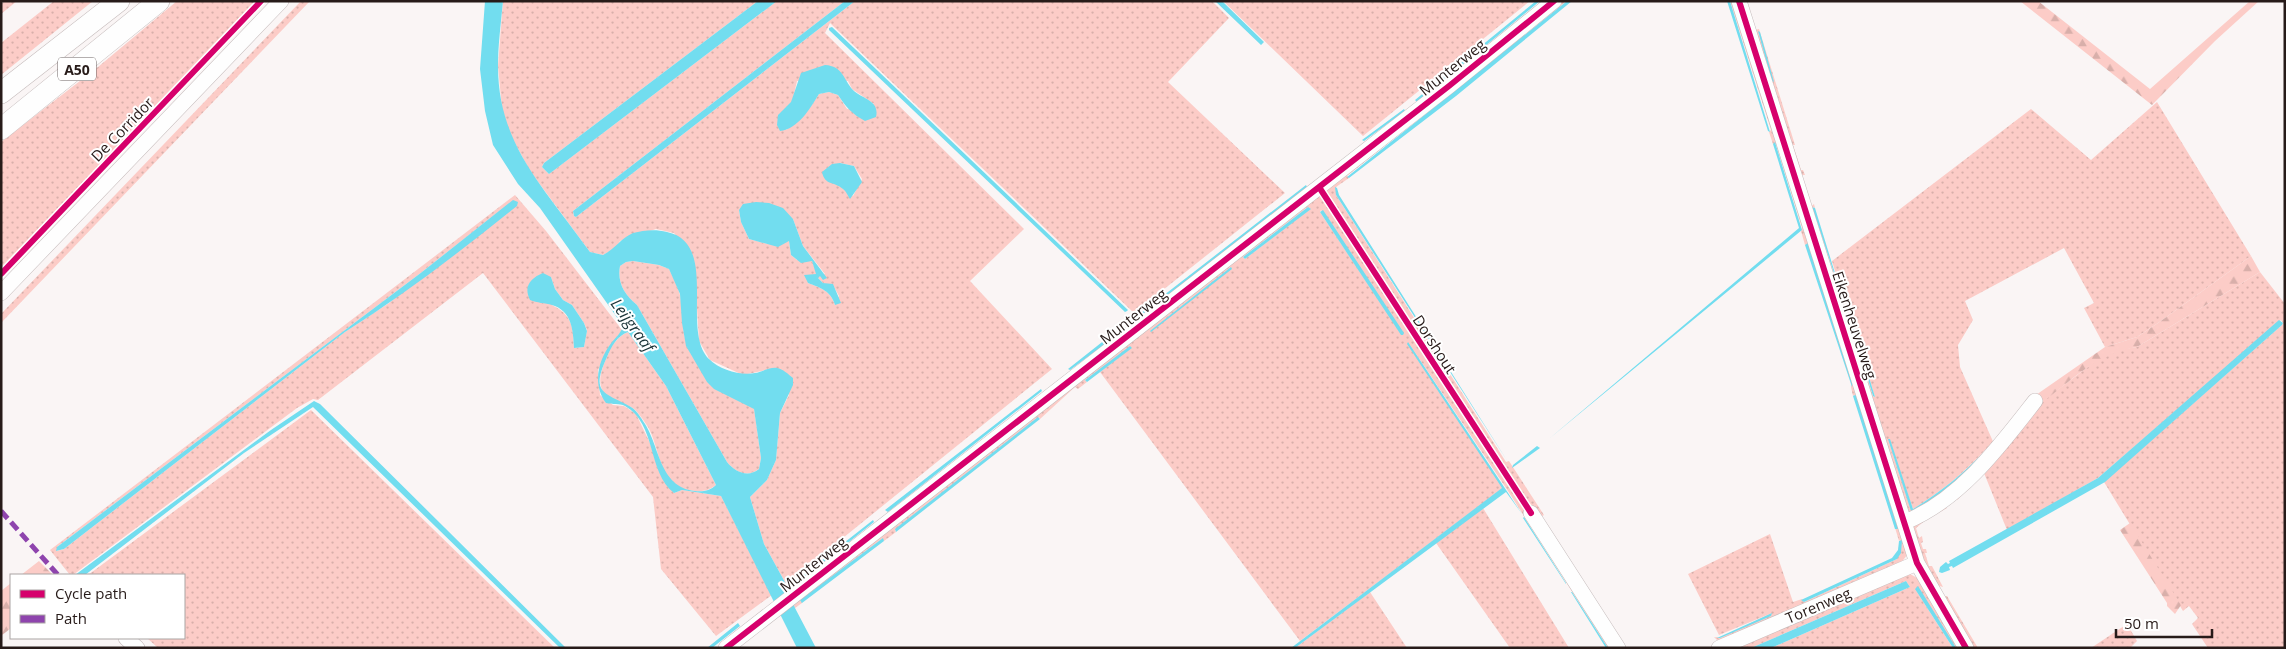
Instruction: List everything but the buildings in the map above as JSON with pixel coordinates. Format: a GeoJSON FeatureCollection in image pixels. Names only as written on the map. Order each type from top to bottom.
{"type":"FeatureCollection","features":[{"type":"Feature","properties":{"kind":"highway","name":"A50"},"geometry":{"type":"LineString","coordinates":[[1,93],[119,1]]}},
{"type":"Feature","properties":{"kind":"highway","name":"A50"},"geometry":{"type":"LineString","coordinates":[[1,129],[159,1]]}},
{"type":"Feature","properties":{"kind":"street","name":"De Corridor"},"geometry":{"type":"LineString","coordinates":[[1,293],[281,1]]}},
{"type":"Feature","properties":{"kind":"street","name":"Munterweg"},"geometry":{"type":"LineString","coordinates":[[726,648],[1449,86],[1554,1]]}},
{"type":"Feature","properties":{"kind":"street","name":"Eikenheuvelweg"},"geometry":{"type":"LineString","coordinates":[[1738,1],[1917,563],[1966,648]]}},
{"type":"Feature","properties":{"kind":"street"},"geometry":{"type":"LineString","coordinates":[[1905,522],[1934,507],[1956,490],[2000,444],[2035,401]]}},
{"type":"Feature","properties":{"kind":"street"},"geometry":{"type":"LineString","coordinates":[[1530,514],[1618,648]]}},
{"type":"Feature","properties":{"kind":"street","name":"Torenweg"},"geometry":{"type":"LineString","coordinates":[[1720,648],[1917,563]]}},
{"type":"Feature","properties":{"kind":"street"},"geometry":{"type":"LineString","coordinates":[[127,639],[137,648]]}},
{"type":"Feature","properties":{"kind":"green space"},"geometry":{"type":"Polygon","coordinates":[[[5,1],[17,1],[1,14],[1,4],[5,1]]]}},
{"type":"Feature","properties":{"kind":"green space"},"geometry":{"type":"Polygon","coordinates":[[[54,1],[93,1],[1,75],[1,43],[54,1]]]}},
{"type":"Feature","properties":{"kind":"green space"},"geometry":{"type":"Polygon","coordinates":[[[177,1],[256,1],[1,269],[1,142],[98,67],[177,1]]]}},
{"type":"Feature","properties":{"kind":"green space"},"geometry":{"type":"Polygon","coordinates":[[[301,1],[310,1],[1,323],[1,314],[301,1]]]}},
{"type":"Feature","properties":{"kind":"green space"},"geometry":{"type":"Polygon","coordinates":[[[503,1],[758,1],[544,163],[542,167],[549,174],[777,1],[845,1],[573,211],[576,217],[855,1],[1212,1],[1229,18],[1168,82],[1285,193],[1134,313],[830,23],[825,33],[1024,229],[970,281],[1052,369],[786,584],[764,544],[750,497],[767,480],[776,460],[780,413],[789,395],[775,368],[743,375],[710,360],[699,341],[694,260],[674,233],[656,229],[620,241],[616,248],[603,255],[590,252],[530,171],[510,134],[502,109],[498,66],[503,1]],[[797,81],[786,130],[804,114],[819,94],[829,92],[838,95],[847,109],[874,104],[852,89],[848,81],[797,81]],[[840,163],[841,187],[853,196],[862,179],[854,166],[840,163]],[[739,210],[741,222],[749,239],[768,244],[789,241],[791,255],[797,260],[812,261],[817,274],[811,276],[808,283],[828,293],[835,305],[839,296],[834,287],[823,283],[818,278],[819,275],[825,274],[803,246],[793,219],[739,210]]]}},
{"type":"Feature","properties":{"kind":"green space"},"geometry":{"type":"Polygon","coordinates":[[[1223,1],[1530,1],[1363,136],[1223,1]]]}},
{"type":"Feature","properties":{"kind":"green space"},"geometry":{"type":"Polygon","coordinates":[[[1560,1],[1567,1],[1347,176],[1349,178],[1336,187],[1336,195],[1506,462],[1509,461],[1544,515],[1537,519],[1325,195],[1325,190],[1560,1]]]}},
{"type":"Feature","properties":{"kind":"green space"},"geometry":{"type":"Polygon","coordinates":[[[1730,1],[1733,1],[1907,555],[1901,563],[1718,641],[1714,637],[1720,638],[1772,613],[1719,635],[1688,574],[1770,534],[1793,602],[1802,599],[1804,602],[1897,559],[1900,540],[1855,395],[1853,396],[1852,383],[1808,244],[1805,245],[1801,231],[1802,228],[1776,144],[1773,144],[1769,132],[1771,130],[1730,1]]]}},
{"type":"Feature","properties":{"kind":"green space"},"geometry":{"type":"Polygon","coordinates":[[[2020,1],[2038,1],[2150,89],[2250,1],[2259,1],[2215,41],[2152,105],[2020,1]]]}},
{"type":"Feature","properties":{"kind":"green space"},"geometry":{"type":"Polygon","coordinates":[[[1759,29],[1795,145],[1793,145],[1801,170],[1803,170],[1805,175],[1801,175],[1755,30],[1759,29]]]}},
{"type":"Feature","properties":{"kind":"green space"},"geometry":{"type":"Polygon","coordinates":[[[2157,102],[2251,256],[2137,337],[2105,347],[2084,308],[2094,303],[2064,248],[1965,301],[1973,320],[1958,345],[1960,367],[1995,446],[1952,491],[1914,515],[1906,512],[1809,208],[1814,204],[1815,208],[1812,207],[1846,309],[1832,261],[2031,109],[2091,160],[2157,102]],[[1849,317],[1873,396],[1875,397],[1851,318],[1849,317]],[[1888,439],[1912,512],[1938,496],[1989,451],[1986,449],[1952,482],[1913,509],[1888,439]]]}},
{"type":"Feature","properties":{"kind":"green space"},"geometry":{"type":"Polygon","coordinates":[[[1320,194],[1614,648],[1608,648],[1508,491],[1408,342],[1503,488],[1300,641],[1100,372],[1131,348],[1085,380],[1087,382],[1078,389],[1075,387],[1040,419],[1039,417],[895,530],[896,532],[884,541],[882,539],[801,600],[802,603],[795,608],[792,600],[1320,194]],[[1308,207],[1243,257],[1245,259],[1310,209],[1308,207]],[[1321,210],[1320,212],[1402,335],[1321,210]]]}},
{"type":"Feature","properties":{"kind":"green space"},"geometry":{"type":"Polygon","coordinates":[[[515,195],[546,231],[622,330],[598,370],[600,395],[613,405],[624,406],[636,414],[650,443],[656,462],[674,493],[682,490],[721,496],[772,595],[716,636],[661,569],[653,497],[483,273],[318,400],[313,399],[297,408],[74,574],[69,574],[50,550],[515,195]],[[507,205],[422,272],[57,547],[57,551],[64,549],[345,332],[389,303],[507,205]],[[551,277],[552,305],[564,313],[570,322],[574,348],[584,347],[587,330],[584,323],[572,305],[563,300],[555,289],[551,277]]]}},
{"type":"Feature","properties":{"kind":"green space"},"geometry":{"type":"Polygon","coordinates":[[[2251,256],[2260,272],[2137,347],[2122,350],[2085,369],[2039,405],[2033,397],[2105,347],[2137,337],[2251,256]]]}},
{"type":"Feature","properties":{"kind":"green space"},"geometry":{"type":"Polygon","coordinates":[[[633,261],[659,265],[669,269],[680,295],[683,328],[690,352],[695,360],[754,408],[761,458],[759,469],[755,472],[742,473],[734,469],[727,462],[637,305],[628,297],[622,287],[619,272],[620,266],[626,262],[633,261]]]}},
{"type":"Feature","properties":{"kind":"green space"},"geometry":{"type":"Polygon","coordinates":[[[2260,272],[2285,304],[2285,648],[2208,648],[2192,624],[2198,618],[2189,606],[2183,611],[2104,482],[2282,325],[2281,320],[2098,478],[2007,530],[1984,473],[1957,500],[1955,497],[2039,404],[2097,360],[2118,350],[2137,347],[2260,272]]]}},
{"type":"Feature","properties":{"kind":"green space"},"geometry":{"type":"Polygon","coordinates":[[[628,332],[666,386],[716,485],[711,488],[704,491],[695,491],[674,483],[662,466],[652,436],[640,416],[633,408],[613,400],[603,392],[600,381],[604,363],[615,342],[628,332]]]}},
{"type":"Feature","properties":{"kind":"green space"},"geometry":{"type":"Polygon","coordinates":[[[311,410],[555,648],[158,648],[148,639],[185,639],[185,574],[89,574],[311,410]]]}},
{"type":"Feature","properties":{"kind":"green space"},"geometry":{"type":"Polygon","coordinates":[[[1941,506],[1947,508],[1940,512],[1938,510],[1916,528],[1919,538],[1922,536],[1923,542],[1921,543],[1923,549],[1926,549],[1927,553],[1925,553],[1929,566],[1932,566],[1943,587],[1933,584],[1912,528],[1916,522],[1941,506]]]}},
{"type":"Feature","properties":{"kind":"green space"},"geometry":{"type":"Polygon","coordinates":[[[1483,508],[1569,648],[1510,648],[1436,543],[1483,508]]]}},
{"type":"Feature","properties":{"kind":"green space"},"geometry":{"type":"Polygon","coordinates":[[[2130,523],[2181,605],[2175,614],[2167,606],[2167,603],[2120,530],[2130,523]]]}},
{"type":"Feature","properties":{"kind":"green space"},"geometry":{"type":"Polygon","coordinates":[[[39,561],[52,574],[22,574],[39,561]]]}},
{"type":"Feature","properties":{"kind":"green space"},"geometry":{"type":"Polygon","coordinates":[[[1910,574],[1919,579],[1960,648],[1956,648],[1915,589],[1953,648],[1771,648],[1910,587],[1906,581],[1751,648],[1731,648],[1910,574]]]}},
{"type":"Feature","properties":{"kind":"green space"},"geometry":{"type":"Polygon","coordinates":[[[10,584],[10,629],[1,636],[1,591],[10,584]]]}},
{"type":"Feature","properties":{"kind":"green space"},"geometry":{"type":"Polygon","coordinates":[[[1370,592],[1407,648],[1295,648],[1370,592]]]}},
{"type":"Feature","properties":{"kind":"green space"},"geometry":{"type":"Polygon","coordinates":[[[1947,596],[1978,648],[1971,648],[1943,599],[1947,596]]]}},
{"type":"Feature","properties":{"kind":"green space"},"geometry":{"type":"Polygon","coordinates":[[[2127,624],[2137,641],[2130,648],[2091,648],[2127,624]]]}},
{"type":"Feature","properties":{"kind":"water","name":"Leijgraaf"},"geometry":{"type":"Polygon","coordinates":[[[485,1],[503,1],[498,66],[500,93],[506,118],[514,141],[525,162],[590,252],[603,255],[629,235],[646,231],[659,230],[683,239],[692,252],[696,269],[698,328],[701,346],[709,359],[725,369],[737,373],[749,374],[777,368],[793,378],[793,385],[780,413],[776,460],[767,480],[750,497],[764,544],[786,584],[795,608],[816,648],[797,648],[721,496],[682,490],[674,493],[665,484],[659,473],[647,436],[635,414],[623,405],[606,403],[599,388],[598,372],[603,356],[623,326],[540,208],[518,184],[493,145],[485,111],[480,69],[485,1]],[[633,261],[626,262],[620,266],[619,272],[622,287],[628,297],[637,305],[727,462],[734,469],[742,473],[755,472],[759,469],[761,458],[754,409],[714,389],[707,382],[686,346],[680,294],[669,269],[659,265],[633,261]],[[628,332],[618,339],[609,353],[600,378],[602,390],[638,413],[649,430],[661,463],[674,482],[683,488],[695,491],[711,489],[716,485],[666,386],[628,332]]]}},
{"type":"Feature","properties":{"kind":"water"},"geometry":{"type":"Polygon","coordinates":[[[758,1],[777,1],[549,174],[542,167],[544,163],[758,1]]]}},
{"type":"Feature","properties":{"kind":"water"},"geometry":{"type":"Polygon","coordinates":[[[845,1],[855,1],[576,217],[574,216],[573,211],[845,1]]]}},
{"type":"Feature","properties":{"kind":"water"},"geometry":{"type":"Polygon","coordinates":[[[1215,1],[1222,1],[1264,42],[1261,45],[1215,1]]]}},
{"type":"Feature","properties":{"kind":"water"},"geometry":{"type":"Polygon","coordinates":[[[1536,1],[1540,1],[1417,102],[1415,100],[1536,1]]]}},
{"type":"Feature","properties":{"kind":"water"},"geometry":{"type":"Polygon","coordinates":[[[1567,1],[1572,1],[1456,96],[1349,178],[1347,177],[1567,1]]]}},
{"type":"Feature","properties":{"kind":"water"},"geometry":{"type":"Polygon","coordinates":[[[1727,1],[1730,1],[1770,132],[1768,131],[1727,1]]]}},
{"type":"Feature","properties":{"kind":"water"},"geometry":{"type":"Polygon","coordinates":[[[832,27],[1128,310],[1125,312],[829,30],[832,27]]]}},
{"type":"Feature","properties":{"kind":"water"},"geometry":{"type":"Polygon","coordinates":[[[1758,31],[1760,32],[1774,82],[1772,81],[1758,31]]]}},
{"type":"Feature","properties":{"kind":"water"},"geometry":{"type":"Polygon","coordinates":[[[825,65],[839,70],[853,90],[873,103],[877,111],[876,117],[865,121],[856,116],[838,95],[829,92],[819,94],[798,122],[780,131],[777,125],[778,115],[791,102],[801,73],[825,65]]]}},
{"type":"Feature","properties":{"kind":"water"},"geometry":{"type":"Polygon","coordinates":[[[1404,109],[1405,111],[1364,141],[1362,140],[1404,109]]]}},
{"type":"Feature","properties":{"kind":"water"},"geometry":{"type":"Polygon","coordinates":[[[1775,142],[1802,230],[1550,438],[1799,228],[1773,144],[1775,142]]]}},
{"type":"Feature","properties":{"kind":"water"},"geometry":{"type":"Polygon","coordinates":[[[840,163],[854,166],[862,182],[850,199],[843,189],[823,176],[822,172],[832,164],[840,163]]]}},
{"type":"Feature","properties":{"kind":"water"},"geometry":{"type":"Polygon","coordinates":[[[1306,185],[1307,187],[1129,326],[1128,323],[1306,185]]]}},
{"type":"Feature","properties":{"kind":"water"},"geometry":{"type":"Polygon","coordinates":[[[1335,187],[1337,188],[1339,195],[1508,462],[1336,195],[1335,187]]]}},
{"type":"Feature","properties":{"kind":"water"},"geometry":{"type":"Polygon","coordinates":[[[513,200],[518,202],[517,206],[454,256],[345,332],[64,549],[56,551],[57,547],[422,272],[513,200]]]}},
{"type":"Feature","properties":{"kind":"water"},"geometry":{"type":"Polygon","coordinates":[[[769,203],[783,208],[793,219],[803,246],[827,278],[823,280],[820,276],[818,278],[823,283],[833,284],[841,303],[835,305],[828,293],[808,283],[804,275],[816,274],[812,261],[801,263],[791,255],[789,241],[778,247],[749,239],[741,222],[739,210],[743,204],[769,203]]]}},
{"type":"Feature","properties":{"kind":"water"},"geometry":{"type":"Polygon","coordinates":[[[1308,207],[1311,209],[1245,259],[1243,257],[1308,207]]]}},
{"type":"Feature","properties":{"kind":"water"},"geometry":{"type":"Polygon","coordinates":[[[1812,207],[1815,208],[1846,309],[1812,207]]]}},
{"type":"Feature","properties":{"kind":"water"},"geometry":{"type":"Polygon","coordinates":[[[1323,210],[1404,333],[1403,335],[1401,335],[1320,212],[1323,210]]]}},
{"type":"Feature","properties":{"kind":"water"},"geometry":{"type":"Polygon","coordinates":[[[1808,243],[1852,383],[1852,387],[1805,245],[1808,243]]]}},
{"type":"Feature","properties":{"kind":"water"},"geometry":{"type":"Polygon","coordinates":[[[1231,267],[1232,269],[1150,331],[1231,267]]]}},
{"type":"Feature","properties":{"kind":"water"},"geometry":{"type":"Polygon","coordinates":[[[543,273],[551,277],[555,289],[563,300],[572,305],[584,323],[587,331],[584,347],[574,348],[572,328],[564,312],[552,305],[530,300],[527,291],[529,283],[543,273]]]}},
{"type":"Feature","properties":{"kind":"water"},"geometry":{"type":"Polygon","coordinates":[[[1849,317],[1851,318],[1875,397],[1873,396],[1849,317]]]}},
{"type":"Feature","properties":{"kind":"water"},"geometry":{"type":"Polygon","coordinates":[[[2279,320],[2283,323],[2282,325],[2105,482],[1953,568],[1952,566],[1949,567],[1950,570],[1942,573],[1939,572],[1940,567],[1946,562],[1950,563],[1949,561],[2098,478],[2279,320]]]}},
{"type":"Feature","properties":{"kind":"water"},"geometry":{"type":"Polygon","coordinates":[[[1111,335],[1112,339],[1070,370],[1068,369],[1111,335]]]}},
{"type":"Feature","properties":{"kind":"water"},"geometry":{"type":"Polygon","coordinates":[[[1408,342],[1522,514],[1506,492],[1295,648],[1291,648],[1502,488],[1407,344],[1408,342]]]}},
{"type":"Feature","properties":{"kind":"water"},"geometry":{"type":"Polygon","coordinates":[[[1130,346],[1132,348],[1087,382],[1085,380],[1130,346]]]}},
{"type":"Feature","properties":{"kind":"water"},"geometry":{"type":"Polygon","coordinates":[[[1041,389],[1042,391],[888,512],[885,510],[1041,389]]]}},
{"type":"Feature","properties":{"kind":"water"},"geometry":{"type":"Polygon","coordinates":[[[1853,396],[1857,396],[1898,529],[1895,529],[1853,396]]]}},
{"type":"Feature","properties":{"kind":"water"},"geometry":{"type":"Polygon","coordinates":[[[314,401],[320,404],[566,648],[560,648],[313,407],[244,453],[86,574],[76,574],[271,430],[314,401]]]}},
{"type":"Feature","properties":{"kind":"water"},"geometry":{"type":"Polygon","coordinates":[[[1038,417],[1040,419],[896,532],[895,529],[1038,417]]]}},
{"type":"Feature","properties":{"kind":"water"},"geometry":{"type":"Polygon","coordinates":[[[1888,439],[1890,439],[1913,509],[1952,482],[1987,449],[1961,476],[1943,492],[1911,511],[1888,439]]]}},
{"type":"Feature","properties":{"kind":"water"},"geometry":{"type":"Polygon","coordinates":[[[1537,446],[1540,448],[1512,468],[1513,465],[1537,446]]]}},
{"type":"Feature","properties":{"kind":"water"},"geometry":{"type":"Polygon","coordinates":[[[1523,518],[1566,583],[1566,584],[1523,518]]]}},
{"type":"Feature","properties":{"kind":"water"},"geometry":{"type":"Polygon","coordinates":[[[873,520],[874,522],[794,586],[793,583],[873,520]]]}},
{"type":"Feature","properties":{"kind":"water"},"geometry":{"type":"Polygon","coordinates":[[[883,538],[884,541],[802,603],[800,600],[883,538]]]}},
{"type":"Feature","properties":{"kind":"water"},"geometry":{"type":"Polygon","coordinates":[[[1902,540],[1901,553],[1897,559],[1804,602],[1801,600],[1892,558],[1898,550],[1899,541],[1902,540]]]}},
{"type":"Feature","properties":{"kind":"water"},"geometry":{"type":"Polygon","coordinates":[[[1906,581],[1910,587],[1771,648],[1751,648],[1906,581]]]}},
{"type":"Feature","properties":{"kind":"water"},"geometry":{"type":"Polygon","coordinates":[[[1918,586],[1956,648],[1953,648],[1915,589],[1918,586]]]}},
{"type":"Feature","properties":{"kind":"water"},"geometry":{"type":"Polygon","coordinates":[[[1572,592],[1608,648],[1606,648],[1572,592]]]}},
{"type":"Feature","properties":{"kind":"water"},"geometry":{"type":"Polygon","coordinates":[[[1772,613],[1771,616],[1717,638],[1772,613]]]}},
{"type":"Feature","properties":{"kind":"water"},"geometry":{"type":"Polygon","coordinates":[[[738,623],[740,626],[712,648],[707,648],[738,623]]]}},
{"type":"Feature","properties":{"kind":"marked path"},"geometry":{"type":"LineString","coordinates":[[1,511],[57,574]]}},
{"type":"Feature","properties":{"kind":"cycle path"},"geometry":{"type":"LineString","coordinates":[[1,274],[261,1]]}},
{"type":"Feature","properties":{"kind":"cycle path"},"geometry":{"type":"LineString","coordinates":[[726,648],[1449,86],[1554,1]]}},
{"type":"Feature","properties":{"kind":"cycle path"},"geometry":{"type":"LineString","coordinates":[[1739,1],[1917,563],[1966,648]]}},
{"type":"Feature","properties":{"kind":"cycle path","name":"Dorshout"},"geometry":{"type":"LineString","coordinates":[[1319,187],[1531,513]]}}]}
